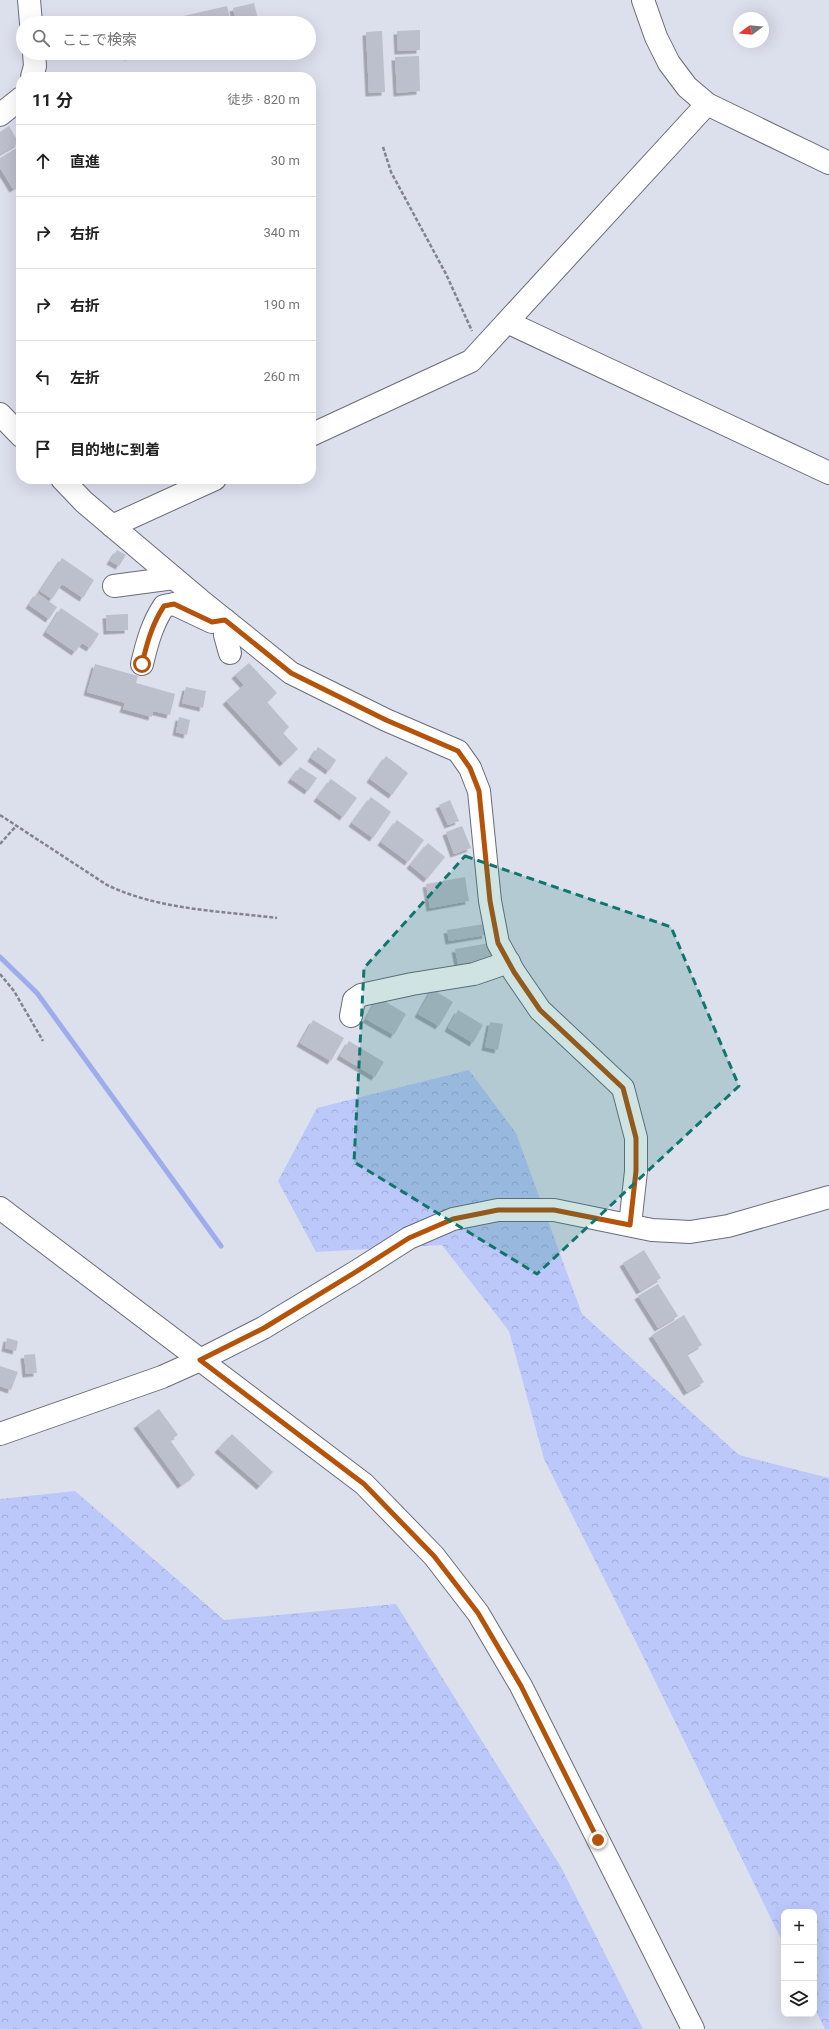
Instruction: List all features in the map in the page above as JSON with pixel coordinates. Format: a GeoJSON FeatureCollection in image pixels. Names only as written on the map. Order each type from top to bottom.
{"type":"FeatureCollection","features":[{"type":"Feature","properties":{"kind":"street"},"geometry":{"type":"LineString","coordinates":[[29,0],[30,16]]}},
{"type":"Feature","properties":{"kind":"street"},"geometry":{"type":"LineString","coordinates":[[643,0],[656,37],[669,63],[687,87],[708,104],[829,163]]}},
{"type":"Feature","properties":{"kind":"street"},"geometry":{"type":"LineString","coordinates":[[33,72],[35,60]]}},
{"type":"Feature","properties":{"kind":"street"},"geometry":{"type":"LineString","coordinates":[[0,115],[16,102]]}},
{"type":"Feature","properties":{"kind":"street"},"geometry":{"type":"LineString","coordinates":[[316,432],[471,361],[708,104]]}},
{"type":"Feature","properties":{"kind":"street"},"geometry":{"type":"LineString","coordinates":[[507,322],[829,473]]}},
{"type":"Feature","properties":{"kind":"street"},"geometry":{"type":"LineString","coordinates":[[0,414],[16,431]]}},
{"type":"Feature","properties":{"kind":"street"},"geometry":{"type":"LineString","coordinates":[[67,484],[84,502],[112,526],[291,673],[386,720],[458,751],[470,768],[479,791],[490,901],[498,943],[540,1010],[623,1088],[636,1138],[636,1171],[630,1225]]}},
{"type":"Feature","properties":{"kind":"street"},"geometry":{"type":"LineString","coordinates":[[112,526],[204,484]]}},
{"type":"Feature","properties":{"kind":"street"},"geometry":{"type":"LineString","coordinates":[[114,586],[174,578]]}},
{"type":"Feature","properties":{"kind":"street"},"geometry":{"type":"LineString","coordinates":[[142,664],[151,630],[164,606],[174,604],[212,622],[225,620]]}},
{"type":"Feature","properties":{"kind":"street"},"geometry":{"type":"LineString","coordinates":[[225,620],[225,635],[230,653]]}},
{"type":"Feature","properties":{"kind":"street"},"geometry":{"type":"LineString","coordinates":[[351,1016],[354,1000],[361,995],[412,984],[474,974],[509,962]]}},
{"type":"Feature","properties":{"kind":"street"},"geometry":{"type":"LineString","coordinates":[[0,1434],[162,1377],[200,1360],[264,1328],[409,1238],[453,1219],[498,1210],[554,1210],[652,1230],[690,1232],[728,1226],[829,1197]]}},
{"type":"Feature","properties":{"kind":"street"},"geometry":{"type":"LineString","coordinates":[[0,1208],[364,1484],[434,1556],[478,1613],[521,1686],[693,2029]]}},
{"type":"Feature","properties":{"kind":"path"},"geometry":{"type":"LineString","coordinates":[[383,147],[391,172],[446,274],[481,350]]}},
{"type":"Feature","properties":{"kind":"path"},"geometry":{"type":"LineString","coordinates":[[0,814],[107,885],[126,894],[161,903],[277,918]]}},
{"type":"Feature","properties":{"kind":"path"},"geometry":{"type":"LineString","coordinates":[[0,844],[16,826]]}},
{"type":"Feature","properties":{"kind":"path"},"geometry":{"type":"LineString","coordinates":[[0,974],[14,991],[43,1041]]}},
{"type":"Feature","properties":{"kind":"highlighted area"},"geometry":{"type":"Polygon","coordinates":[[[465,856],[671,927],[739,1086],[537,1274],[354,1162],[364,968],[465,856]]]}},
{"type":"Feature","properties":{"kind":"green space"},"geometry":{"type":"Polygon","coordinates":[[[469,1070],[516,1133],[582,1314],[739,1455],[829,1478],[829,2029],[825,2029],[817,2013],[817,1909],[781,1909],[781,1939],[637,1644],[544,1459],[509,1331],[442,1245],[316,1252],[278,1181],[317,1108],[469,1070]]]}},
{"type":"Feature","properties":{"kind":"green space"},"geometry":{"type":"Polygon","coordinates":[[[75,1491],[224,1620],[396,1604],[561,1867],[643,2029],[0,2029],[0,1499],[75,1491]]]}},
{"type":"Feature","properties":{"kind":"building"},"geometry":{"type":"Polygon","coordinates":[[[254,3],[257,16],[235,16],[233,8],[254,3]]]}},
{"type":"Feature","properties":{"kind":"building"},"geometry":{"type":"Polygon","coordinates":[[[227,6],[229,16],[183,16],[227,6]]]}},
{"type":"Feature","properties":{"kind":"building"},"geometry":{"type":"Polygon","coordinates":[[[420,30],[420,50],[398,51],[397,31],[420,30]]]}},
{"type":"Feature","properties":{"kind":"building"},"geometry":{"type":"Polygon","coordinates":[[[382,31],[385,92],[369,93],[366,32],[382,31]]]}},
{"type":"Feature","properties":{"kind":"building"},"geometry":{"type":"Polygon","coordinates":[[[419,56],[420,91],[397,93],[395,57],[419,56]]]}},
{"type":"Feature","properties":{"kind":"building"},"geometry":{"type":"Polygon","coordinates":[[[9,126],[16,138],[16,145],[0,154],[0,132],[9,126]]]}},
{"type":"Feature","properties":{"kind":"building"},"geometry":{"type":"Polygon","coordinates":[[[16,148],[16,187],[13,189],[0,168],[0,158],[16,148]]]}},
{"type":"Feature","properties":{"kind":"building"},"geometry":{"type":"Polygon","coordinates":[[[117,550],[126,555],[119,566],[110,561],[117,550]]]}},
{"type":"Feature","properties":{"kind":"building"},"geometry":{"type":"Polygon","coordinates":[[[62,558],[94,580],[83,598],[62,584],[52,599],[40,591],[62,558]]]}},
{"type":"Feature","properties":{"kind":"building"},"geometry":{"type":"Polygon","coordinates":[[[37,593],[57,607],[49,619],[29,605],[37,593]]]}},
{"type":"Feature","properties":{"kind":"building"},"geometry":{"type":"Polygon","coordinates":[[[61,608],[99,634],[90,648],[82,643],[75,652],[46,632],[61,608]]]}},
{"type":"Feature","properties":{"kind":"building"},"geometry":{"type":"Polygon","coordinates":[[[128,614],[128,630],[107,631],[106,615],[128,614]]]}},
{"type":"Feature","properties":{"kind":"building"},"geometry":{"type":"Polygon","coordinates":[[[249,663],[277,693],[267,702],[289,727],[283,733],[298,749],[283,763],[226,701],[244,685],[235,675],[249,663]]]}},
{"type":"Feature","properties":{"kind":"building"},"geometry":{"type":"Polygon","coordinates":[[[95,664],[138,676],[136,683],[175,694],[170,715],[153,711],[152,717],[123,709],[125,703],[87,692],[95,664]]]}},
{"type":"Feature","properties":{"kind":"building"},"geometry":{"type":"Polygon","coordinates":[[[186,687],[206,691],[203,708],[182,703],[186,687]]]}},
{"type":"Feature","properties":{"kind":"building"},"geometry":{"type":"Polygon","coordinates":[[[179,717],[190,720],[187,735],[176,732],[179,717]]]}},
{"type":"Feature","properties":{"kind":"building"},"geometry":{"type":"Polygon","coordinates":[[[318,747],[336,760],[329,771],[311,758],[318,747]]]}},
{"type":"Feature","properties":{"kind":"building"},"geometry":{"type":"Polygon","coordinates":[[[386,756],[408,773],[392,795],[370,779],[386,756]]]}},
{"type":"Feature","properties":{"kind":"building"},"geometry":{"type":"Polygon","coordinates":[[[300,767],[317,778],[308,791],[291,779],[300,767]]]}},
{"type":"Feature","properties":{"kind":"building"},"geometry":{"type":"Polygon","coordinates":[[[331,779],[357,798],[343,817],[317,798],[331,779]]]}},
{"type":"Feature","properties":{"kind":"building"},"geometry":{"type":"Polygon","coordinates":[[[371,797],[391,812],[373,838],[352,823],[371,797]]]}},
{"type":"Feature","properties":{"kind":"building"},"geometry":{"type":"Polygon","coordinates":[[[450,800],[459,821],[448,825],[439,805],[450,800]]]}},
{"type":"Feature","properties":{"kind":"building"},"geometry":{"type":"Polygon","coordinates":[[[397,820],[424,840],[408,862],[381,842],[397,820]]]}},
{"type":"Feature","properties":{"kind":"building"},"geometry":{"type":"Polygon","coordinates":[[[462,826],[471,848],[454,854],[446,832],[462,826]]]}},
{"type":"Feature","properties":{"kind":"building"},"geometry":{"type":"Polygon","coordinates":[[[428,843],[445,857],[427,879],[410,865],[428,843]]]}},
{"type":"Feature","properties":{"kind":"building"},"geometry":{"type":"Polygon","coordinates":[[[465,877],[469,901],[430,908],[426,884],[465,877]]]}},
{"type":"Feature","properties":{"kind":"building"},"geometry":{"type":"Polygon","coordinates":[[[484,924],[486,935],[449,941],[447,930],[484,924]]]}},
{"type":"Feature","properties":{"kind":"building"},"geometry":{"type":"Polygon","coordinates":[[[490,943],[493,963],[459,969],[455,949],[490,943]]]}},
{"type":"Feature","properties":{"kind":"building"},"geometry":{"type":"Polygon","coordinates":[[[432,989],[453,1002],[439,1026],[418,1014],[432,989]]]}},
{"type":"Feature","properties":{"kind":"building"},"geometry":{"type":"Polygon","coordinates":[[[378,997],[406,1014],[394,1035],[366,1019],[378,997]]]}},
{"type":"Feature","properties":{"kind":"building"},"geometry":{"type":"Polygon","coordinates":[[[458,1010],[483,1025],[473,1043],[448,1028],[458,1010]]]}},
{"type":"Feature","properties":{"kind":"building"},"geometry":{"type":"Polygon","coordinates":[[[313,1020],[344,1038],[331,1061],[300,1043],[313,1020]]]}},
{"type":"Feature","properties":{"kind":"building"},"geometry":{"type":"Polygon","coordinates":[[[490,1022],[503,1024],[498,1050],[485,1047],[490,1022]]]}},
{"type":"Feature","properties":{"kind":"building"},"geometry":{"type":"Polygon","coordinates":[[[349,1041],[384,1062],[375,1077],[340,1056],[349,1041]]]}},
{"type":"Feature","properties":{"kind":"building"},"geometry":{"type":"Polygon","coordinates":[[[644,1250],[661,1278],[640,1291],[623,1263],[644,1250]]]}},
{"type":"Feature","properties":{"kind":"building"},"geometry":{"type":"Polygon","coordinates":[[[658,1284],[678,1316],[658,1328],[638,1296],[658,1284]]]}},
{"type":"Feature","properties":{"kind":"building"},"geometry":{"type":"Polygon","coordinates":[[[684,1315],[702,1345],[687,1354],[704,1382],[687,1392],[652,1335],[684,1315]]]}},
{"type":"Feature","properties":{"kind":"building"},"geometry":{"type":"Polygon","coordinates":[[[7,1338],[18,1341],[16,1351],[5,1348],[7,1338]]]}},
{"type":"Feature","properties":{"kind":"building"},"geometry":{"type":"Polygon","coordinates":[[[35,1354],[37,1373],[26,1374],[24,1355],[35,1354]]]}},
{"type":"Feature","properties":{"kind":"building"},"geometry":{"type":"Polygon","coordinates":[[[0,1366],[18,1372],[11,1390],[0,1386],[0,1366]]]}},
{"type":"Feature","properties":{"kind":"building"},"geometry":{"type":"Polygon","coordinates":[[[159,1409],[178,1435],[170,1440],[195,1475],[181,1485],[137,1425],[159,1409]]]}},
{"type":"Feature","properties":{"kind":"building"},"geometry":{"type":"Polygon","coordinates":[[[232,1434],[273,1472],[260,1486],[218,1449],[232,1434]]]}},
{"type":"Feature","properties":{"kind":"waterway"},"geometry":{"type":"LineString","coordinates":[[0,957],[37,993],[221,1246]]}},
{"type":"Feature","properties":{"kind":"route"},"geometry":{"type":"LineString","coordinates":[[142,664],[151,630],[157,617],[164,606],[174,604],[212,622],[225,620],[291,673],[386,720],[424,735],[458,751],[470,768],[479,791],[490,901],[498,943],[514,972],[540,1010],[623,1088],[636,1138],[636,1171],[630,1225],[554,1210],[498,1210],[453,1219],[409,1238],[264,1328],[200,1360],[364,1484],[434,1556],[478,1613],[521,1686],[598,1840]]}}]}
